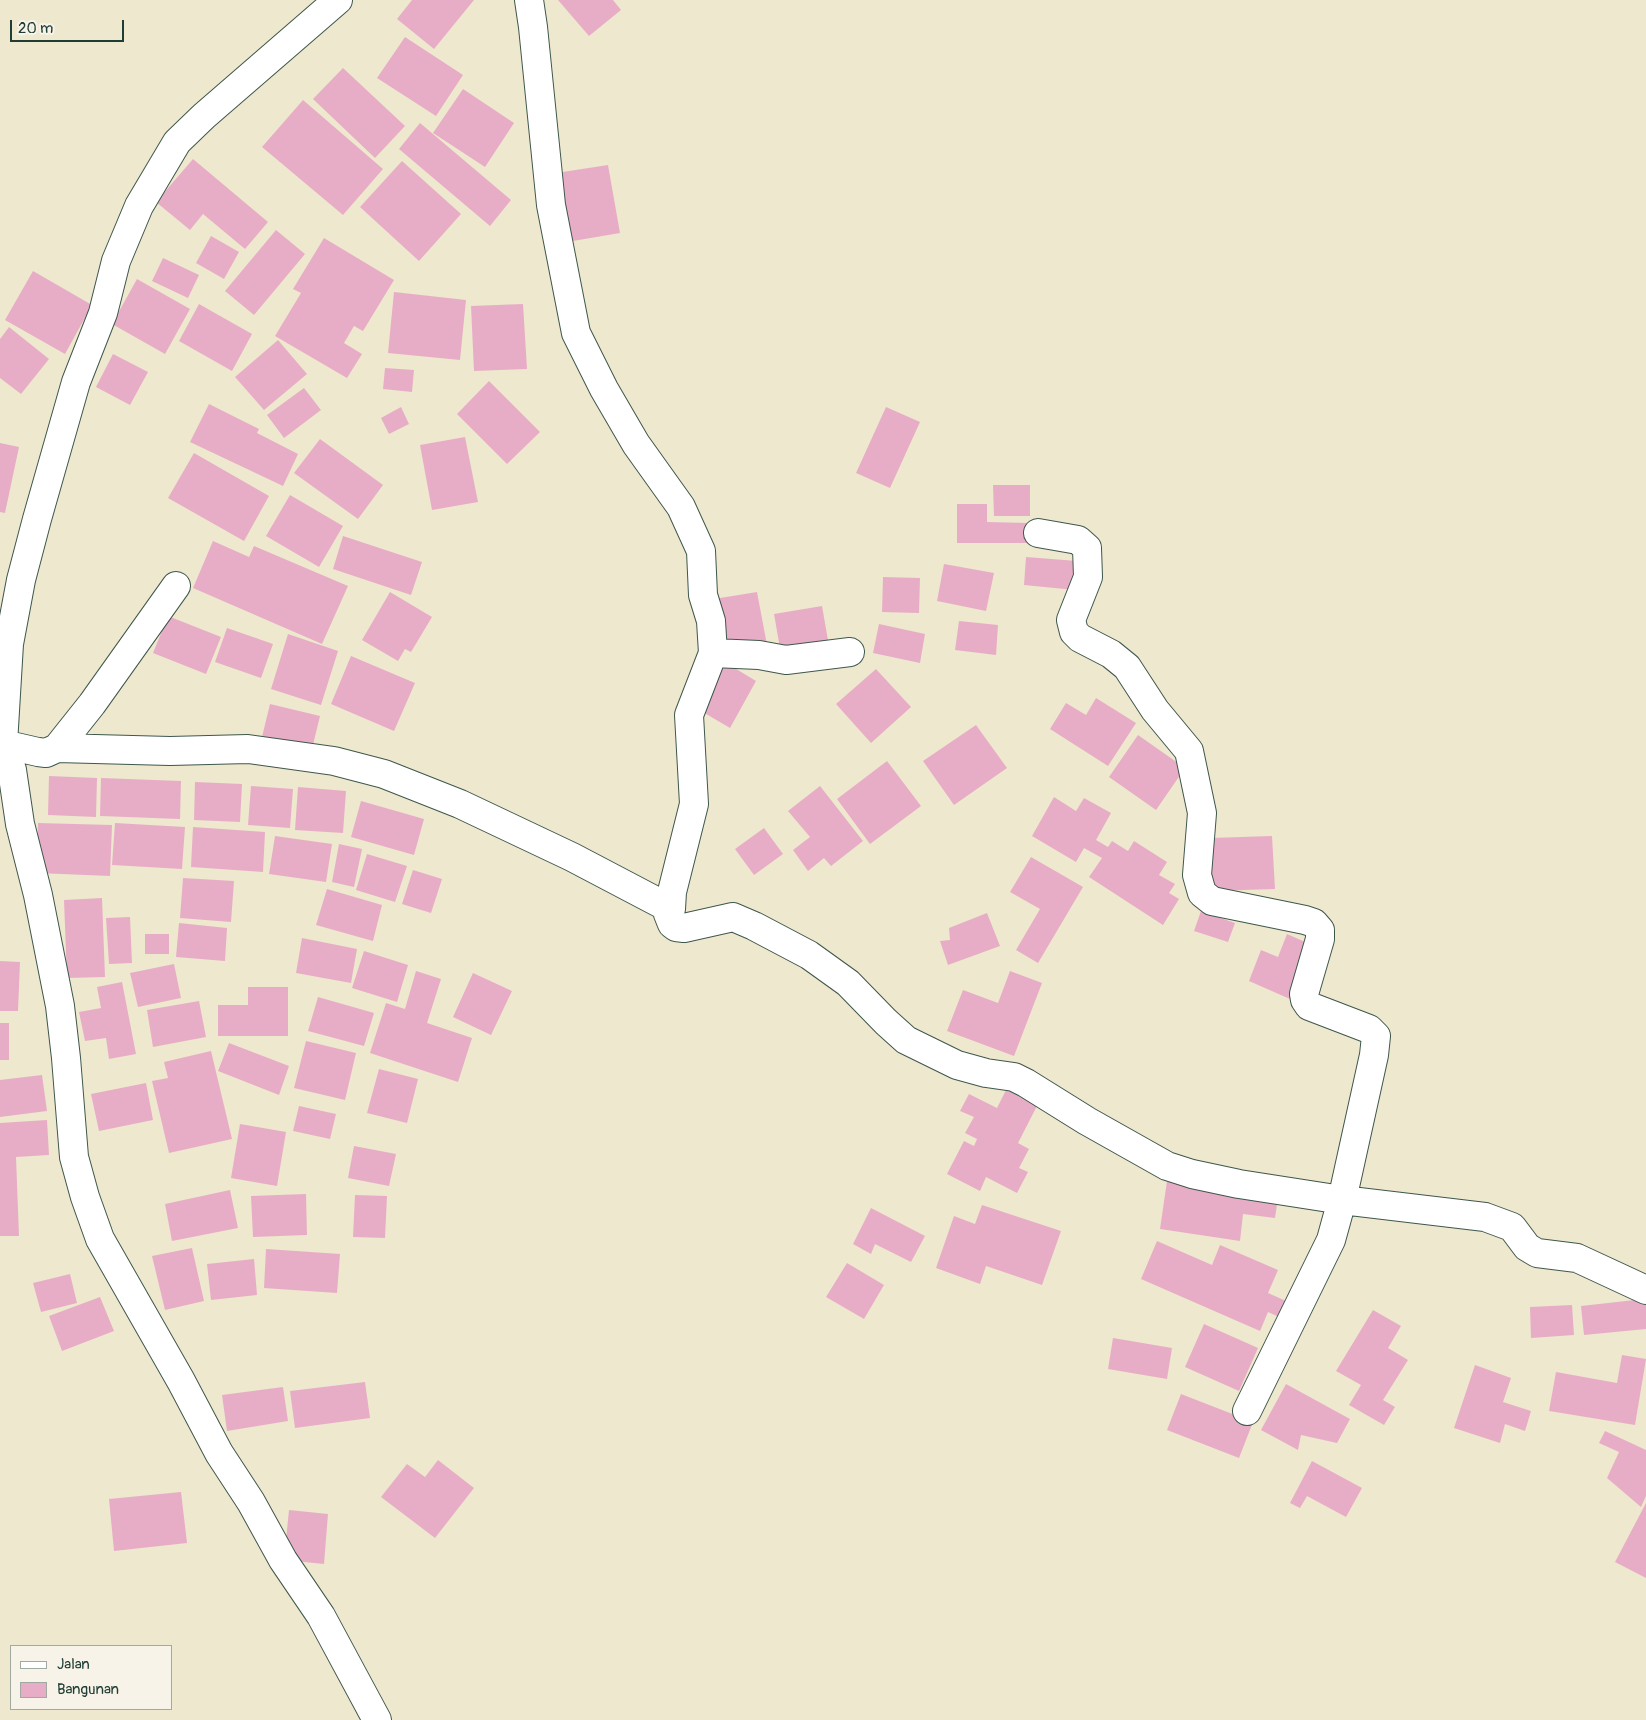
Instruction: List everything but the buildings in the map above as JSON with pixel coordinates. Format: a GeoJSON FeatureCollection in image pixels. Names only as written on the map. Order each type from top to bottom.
{"type":"FeatureCollection","features":[{"type":"Feature","properties":{"kind":"street"},"geometry":{"type":"LineString","coordinates":[[338,0],[204,116],[177,142],[139,206],[116,261],[103,312],[76,382],[21,580],[9,644],[3,744],[12,770],[20,824],[38,895],[60,1006],[74,1157],[85,1197],[100,1239],[181,1381],[219,1453],[251,1502],[282,1560],[321,1616],[377,1720]]}},
{"type":"Feature","properties":{"kind":"street"},"geometry":{"type":"LineString","coordinates":[[529,0],[551,205],[576,333],[604,389],[636,444],[681,506],[701,551],[704,595],[711,621],[713,653],[689,715],[694,804],[672,892],[671,908],[668,914],[672,924],[680,928],[733,916],[754,926],[809,955],[848,983],[906,1040],[957,1065],[986,1073],[1014,1077],[1167,1166],[1192,1174],[1239,1184],[1342,1200],[1462,1214],[1499,1221],[1512,1227],[1527,1247],[1536,1253],[1577,1258],[1646,1290]]}},
{"type":"Feature","properties":{"kind":"street"},"geometry":{"type":"LineString","coordinates":[[1038,533],[1078,540],[1085,544],[1088,553],[1088,577],[1071,620],[1072,627],[1077,635],[1111,654],[1127,667],[1155,710],[1189,751],[1202,813],[1197,875],[1202,893],[1212,901],[1305,920],[1314,924],[1320,930],[1320,939],[1304,994],[1305,1000],[1309,1006],[1369,1029],[1376,1036],[1377,1040],[1342,1200],[1331,1240],[1247,1411]]}},
{"type":"Feature","properties":{"kind":"street"},"geometry":{"type":"LineString","coordinates":[[57,748],[92,704],[176,586]]}},
{"type":"Feature","properties":{"kind":"street"},"geometry":{"type":"LineString","coordinates":[[713,653],[759,655],[786,660],[850,652]]}},
{"type":"Feature","properties":{"kind":"street"},"geometry":{"type":"LineString","coordinates":[[3,744],[46,753],[57,748],[170,751],[248,749],[342,763],[384,774],[460,804],[572,857],[671,908]]}}]}
